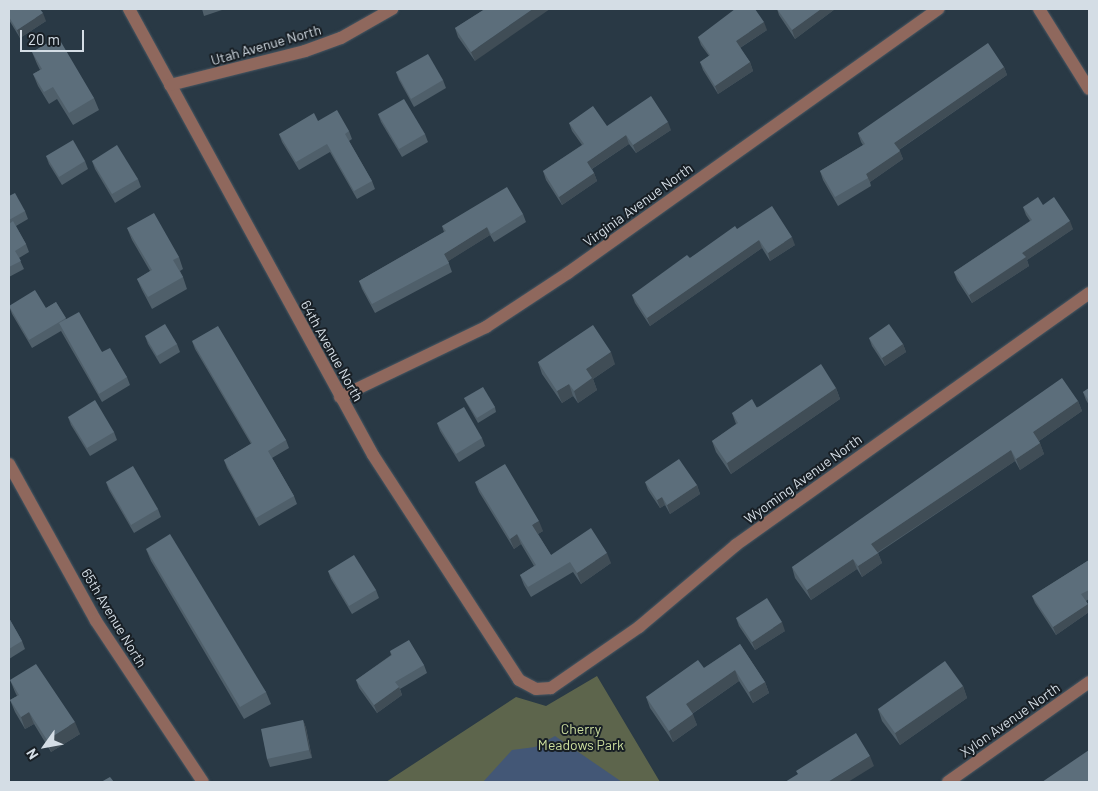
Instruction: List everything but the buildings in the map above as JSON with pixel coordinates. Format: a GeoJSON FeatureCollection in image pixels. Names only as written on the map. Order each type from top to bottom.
{"type":"FeatureCollection","features":[{"type":"Feature","properties":{"kind":"street","name":"64th Avenue North"},"geometry":{"type":"LineString","coordinates":[[129,9],[373,455],[520,680],[536,689]]}},
{"type":"Feature","properties":{"kind":"street","name":"Utah Avenue North"},"geometry":{"type":"LineString","coordinates":[[170,85],[305,51],[341,38],[392,9]]}},
{"type":"Feature","properties":{"kind":"street","name":"Virginia Avenue North"},"geometry":{"type":"LineString","coordinates":[[340,397],[477,331],[510,311],[568,273],[938,9]]}},
{"type":"Feature","properties":{"kind":"street"},"geometry":{"type":"LineString","coordinates":[[1038,9],[1089,89]]}},
{"type":"Feature","properties":{"kind":"street","name":"Wyoming Avenue North"},"geometry":{"type":"LineString","coordinates":[[536,689],[551,688],[639,626],[736,545],[1089,293]]}},
{"type":"Feature","properties":{"kind":"street","name":"65th Avenue North"},"geometry":{"type":"LineString","coordinates":[[9,464],[96,621],[203,782]]}},
{"type":"Feature","properties":{"kind":"street","name":"Xylon Avenue North"},"geometry":{"type":"LineString","coordinates":[[948,782],[1089,682]]}},
{"type":"Feature","properties":{"kind":"green space","name":"Cherry Meadows Park"},"geometry":{"type":"Polygon","coordinates":[[[597,676],[660,782],[386,782],[516,697],[546,706],[597,676]]]}},
{"type":"Feature","properties":{"kind":"water"},"geometry":{"type":"Polygon","coordinates":[[[555,736],[622,782],[483,782],[512,750],[535,747],[555,736]]]}}]}
